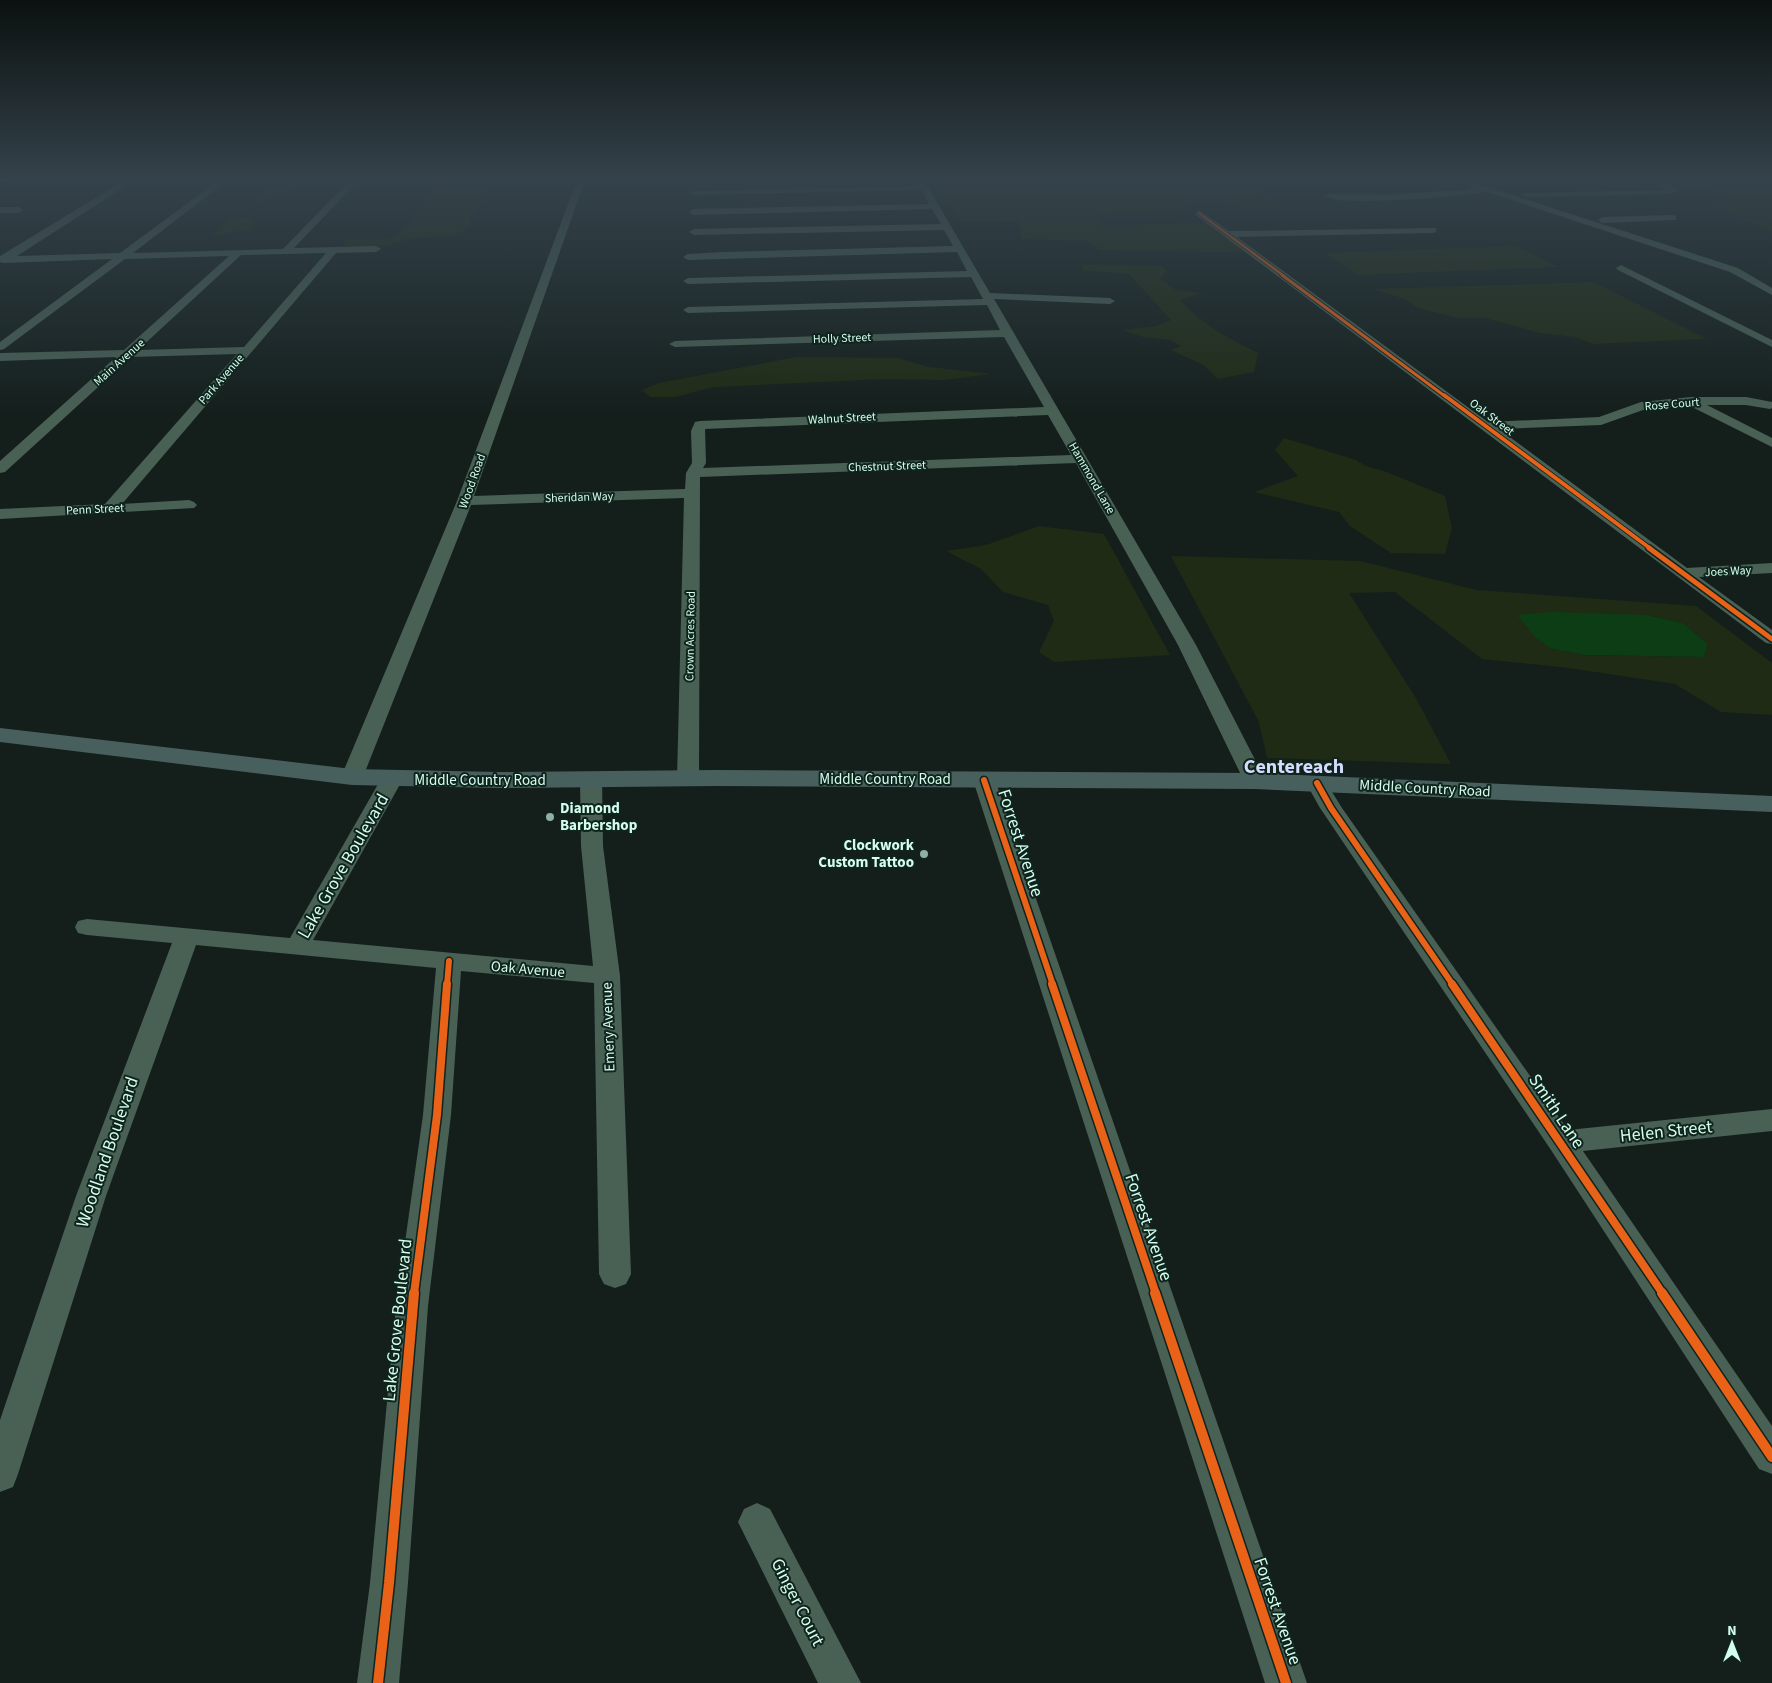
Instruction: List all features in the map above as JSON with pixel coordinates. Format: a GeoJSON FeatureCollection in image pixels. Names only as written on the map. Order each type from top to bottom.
{"type":"FeatureCollection","features":[{"type":"Feature","properties":{"kind":"main road","name":"Middle Country Road"},"geometry":{"type":"LineString","coordinates":[[0,735],[352,777],[392,779],[1255,781],[1772,804]]}},
{"type":"Feature","properties":{"kind":"street"},"geometry":{"type":"LineString","coordinates":[[1,260],[46,259]]}},
{"type":"Feature","properties":{"kind":"street"},"geometry":{"type":"LineString","coordinates":[[0,347],[121,259]]}},
{"type":"Feature","properties":{"kind":"street","name":"Main Avenue"},"geometry":{"type":"LineString","coordinates":[[0,469],[232,259]]}},
{"type":"Feature","properties":{"kind":"street","name":"Park Avenue"},"geometry":{"type":"LineString","coordinates":[[110,508],[326,259]]}},
{"type":"Feature","properties":{"kind":"street","name":"Wood Road"},"geometry":{"type":"LineString","coordinates":[[352,777],[465,501],[553,259]]}},
{"type":"Feature","properties":{"kind":"street","name":"Hammond Lane"},"geometry":{"type":"LineString","coordinates":[[965,259],[1187,645],[1255,781]]}},
{"type":"Feature","properties":{"kind":"street","name":"Oak Street"},"geometry":{"type":"LineString","coordinates":[[1262,259],[1772,639]]}},
{"type":"Feature","properties":{"kind":"street"},"geometry":{"type":"LineString","coordinates":[[1699,259],[1770,279]]}},
{"type":"Feature","properties":{"kind":"street"},"geometry":{"type":"LineString","coordinates":[[1621,268],[1771,342]]}},
{"type":"Feature","properties":{"kind":"street"},"geometry":{"type":"LineString","coordinates":[[1734,270],[1772,292]]}},
{"type":"Feature","properties":{"kind":"street"},"geometry":{"type":"LineString","coordinates":[[688,281],[974,274]]}},
{"type":"Feature","properties":{"kind":"street"},"geometry":{"type":"LineString","coordinates":[[688,310],[989,299],[1110,301]]}},
{"type":"Feature","properties":{"kind":"street","name":"Holly Street"},"geometry":{"type":"LineString","coordinates":[[675,344],[1008,333]]}},
{"type":"Feature","properties":{"kind":"street"},"geometry":{"type":"LineString","coordinates":[[0,358],[247,350]]}},
{"type":"Feature","properties":{"kind":"street","name":"Rose Court"},"geometry":{"type":"LineString","coordinates":[[1486,426],[1601,421],[1642,406],[1691,402],[1746,401],[1770,405]]}},
{"type":"Feature","properties":{"kind":"street"},"geometry":{"type":"LineString","coordinates":[[1691,402],[1772,443]]}},
{"type":"Feature","properties":{"kind":"street","name":"Walnut Street"},"geometry":{"type":"LineString","coordinates":[[692,493],[694,473],[699,463],[698,431],[702,424],[1054,411]]}},
{"type":"Feature","properties":{"kind":"street","name":"Chestnut Street"},"geometry":{"type":"LineString","coordinates":[[694,473],[1081,459]]}},
{"type":"Feature","properties":{"kind":"street","name":"Sheridan Way"},"geometry":{"type":"LineString","coordinates":[[465,501],[692,493]]}},
{"type":"Feature","properties":{"kind":"street","name":"Crown Acres Road"},"geometry":{"type":"LineString","coordinates":[[688,779],[692,493]]}},
{"type":"Feature","properties":{"kind":"street","name":"Penn Street"},"geometry":{"type":"LineString","coordinates":[[0,514],[189,505]]}},
{"type":"Feature","properties":{"kind":"street","name":"Joes Way"},"geometry":{"type":"LineString","coordinates":[[1684,574],[1772,568]]}},
{"type":"Feature","properties":{"kind":"street","name":"Lake Grove Boulevard"},"geometry":{"type":"LineString","coordinates":[[378,1683],[390,1583],[412,1306],[437,1115],[449,961],[297,947],[392,779]]}},
{"type":"Feature","properties":{"kind":"street","name":"Emery Avenue"},"geometry":{"type":"LineString","coordinates":[[591,780],[592,846],[607,976],[615,1274]]}},
{"type":"Feature","properties":{"kind":"street","name":"Forrest Avenue"},"geometry":{"type":"LineString","coordinates":[[984,780],[1286,1683]]}},
{"type":"Feature","properties":{"kind":"street","name":"Smith Lane"},"geometry":{"type":"LineString","coordinates":[[1317,783],[1331,808],[1561,1142],[1772,1457]]}},
{"type":"Feature","properties":{"kind":"street"},"geometry":{"type":"LineString","coordinates":[[87,927],[297,947]]}},
{"type":"Feature","properties":{"kind":"street","name":"Woodland Boulevard"},"geometry":{"type":"LineString","coordinates":[[0,1474],[91,1196],[187,937]]}},
{"type":"Feature","properties":{"kind":"street","name":"Oak Avenue"},"geometry":{"type":"LineString","coordinates":[[449,961],[607,976]]}},
{"type":"Feature","properties":{"kind":"street","name":"Helen Street"},"geometry":{"type":"LineString","coordinates":[[1561,1142],[1772,1120]]}},
{"type":"Feature","properties":{"kind":"street","name":"Ginger Court"},"geometry":{"type":"LineString","coordinates":[[756,1522],[840,1683]]}},
{"type":"Feature","properties":{"kind":"shaded area"},"geometry":{"type":"Polygon","coordinates":[[[1333,259],[1541,259],[1559,267],[1359,275],[1333,259]]]}},
{"type":"Feature","properties":{"kind":"shaded area"},"geometry":{"type":"Polygon","coordinates":[[[1081,264],[1162,266],[1167,271],[1160,278],[1175,290],[1203,293],[1180,300],[1188,309],[1216,330],[1258,353],[1254,372],[1218,379],[1205,366],[1171,350],[1181,346],[1171,340],[1143,337],[1122,330],[1156,326],[1171,320],[1129,274],[1084,271],[1081,264]]]}},
{"type":"Feature","properties":{"kind":"shaded area"},"geometry":{"type":"Polygon","coordinates":[[[1593,282],[1707,339],[1593,344],[1575,337],[1540,333],[1485,318],[1458,318],[1418,308],[1405,299],[1373,289],[1593,282]]]}},
{"type":"Feature","properties":{"kind":"shaded area"},"geometry":{"type":"Polygon","coordinates":[[[797,357],[897,358],[929,367],[992,374],[944,380],[884,379],[714,387],[675,397],[650,397],[642,390],[659,383],[797,357]]]}},
{"type":"Feature","properties":{"kind":"shaded area"},"geometry":{"type":"Polygon","coordinates":[[[1284,438],[1356,460],[1366,466],[1387,472],[1445,496],[1452,528],[1445,554],[1391,553],[1350,526],[1339,512],[1254,492],[1298,476],[1275,450],[1284,438]]]}},
{"type":"Feature","properties":{"kind":"shaded area"},"geometry":{"type":"Polygon","coordinates":[[[1039,526],[1104,534],[1170,655],[1054,662],[1039,652],[1054,621],[1048,605],[1003,592],[981,569],[946,551],[986,545],[1039,526]]]}},
{"type":"Feature","properties":{"kind":"shaded area"},"geometry":{"type":"Polygon","coordinates":[[[1171,556],[1360,561],[1477,590],[1696,606],[1772,663],[1772,715],[1721,712],[1675,684],[1569,668],[1482,659],[1395,592],[1349,593],[1417,700],[1451,764],[1267,758],[1259,722],[1171,556]],[[1646,615],[1552,649],[1585,655],[1704,657],[1708,644],[1683,623],[1646,615]]]}},
{"type":"Feature","properties":{"kind":"shaded area"},"geometry":{"type":"Polygon","coordinates":[[[1552,612],[1646,615],[1683,623],[1708,644],[1704,657],[1585,655],[1552,649],[1536,638],[1517,615],[1552,612]]]}},
{"type":"Feature","properties":{"kind":"cycle path"},"geometry":{"type":"LineString","coordinates":[[1260,259],[1772,639]]}},
{"type":"Feature","properties":{"kind":"cycle path"},"geometry":{"type":"LineString","coordinates":[[984,780],[1286,1683]]}},
{"type":"Feature","properties":{"kind":"cycle path"},"geometry":{"type":"LineString","coordinates":[[1317,783],[1331,808],[1561,1142],[1772,1457]]}},
{"type":"Feature","properties":{"kind":"cycle path"},"geometry":{"type":"LineString","coordinates":[[378,1683],[389,1583],[412,1306],[437,1115],[449,961]]}},
{"type":"Feature","properties":{"kind":"place","name":"Diamond Barbershop"},"geometry":{"type":"Point","coordinates":[550,817]}},
{"type":"Feature","properties":{"kind":"place","name":"Clockwork Custom Tattoo"},"geometry":{"type":"Point","coordinates":[924,854]}},
{"type":"Feature","properties":{"kind":"district","name":"Centereach"},"geometry":{"type":"Point","coordinates":[1294,766]}}]}
